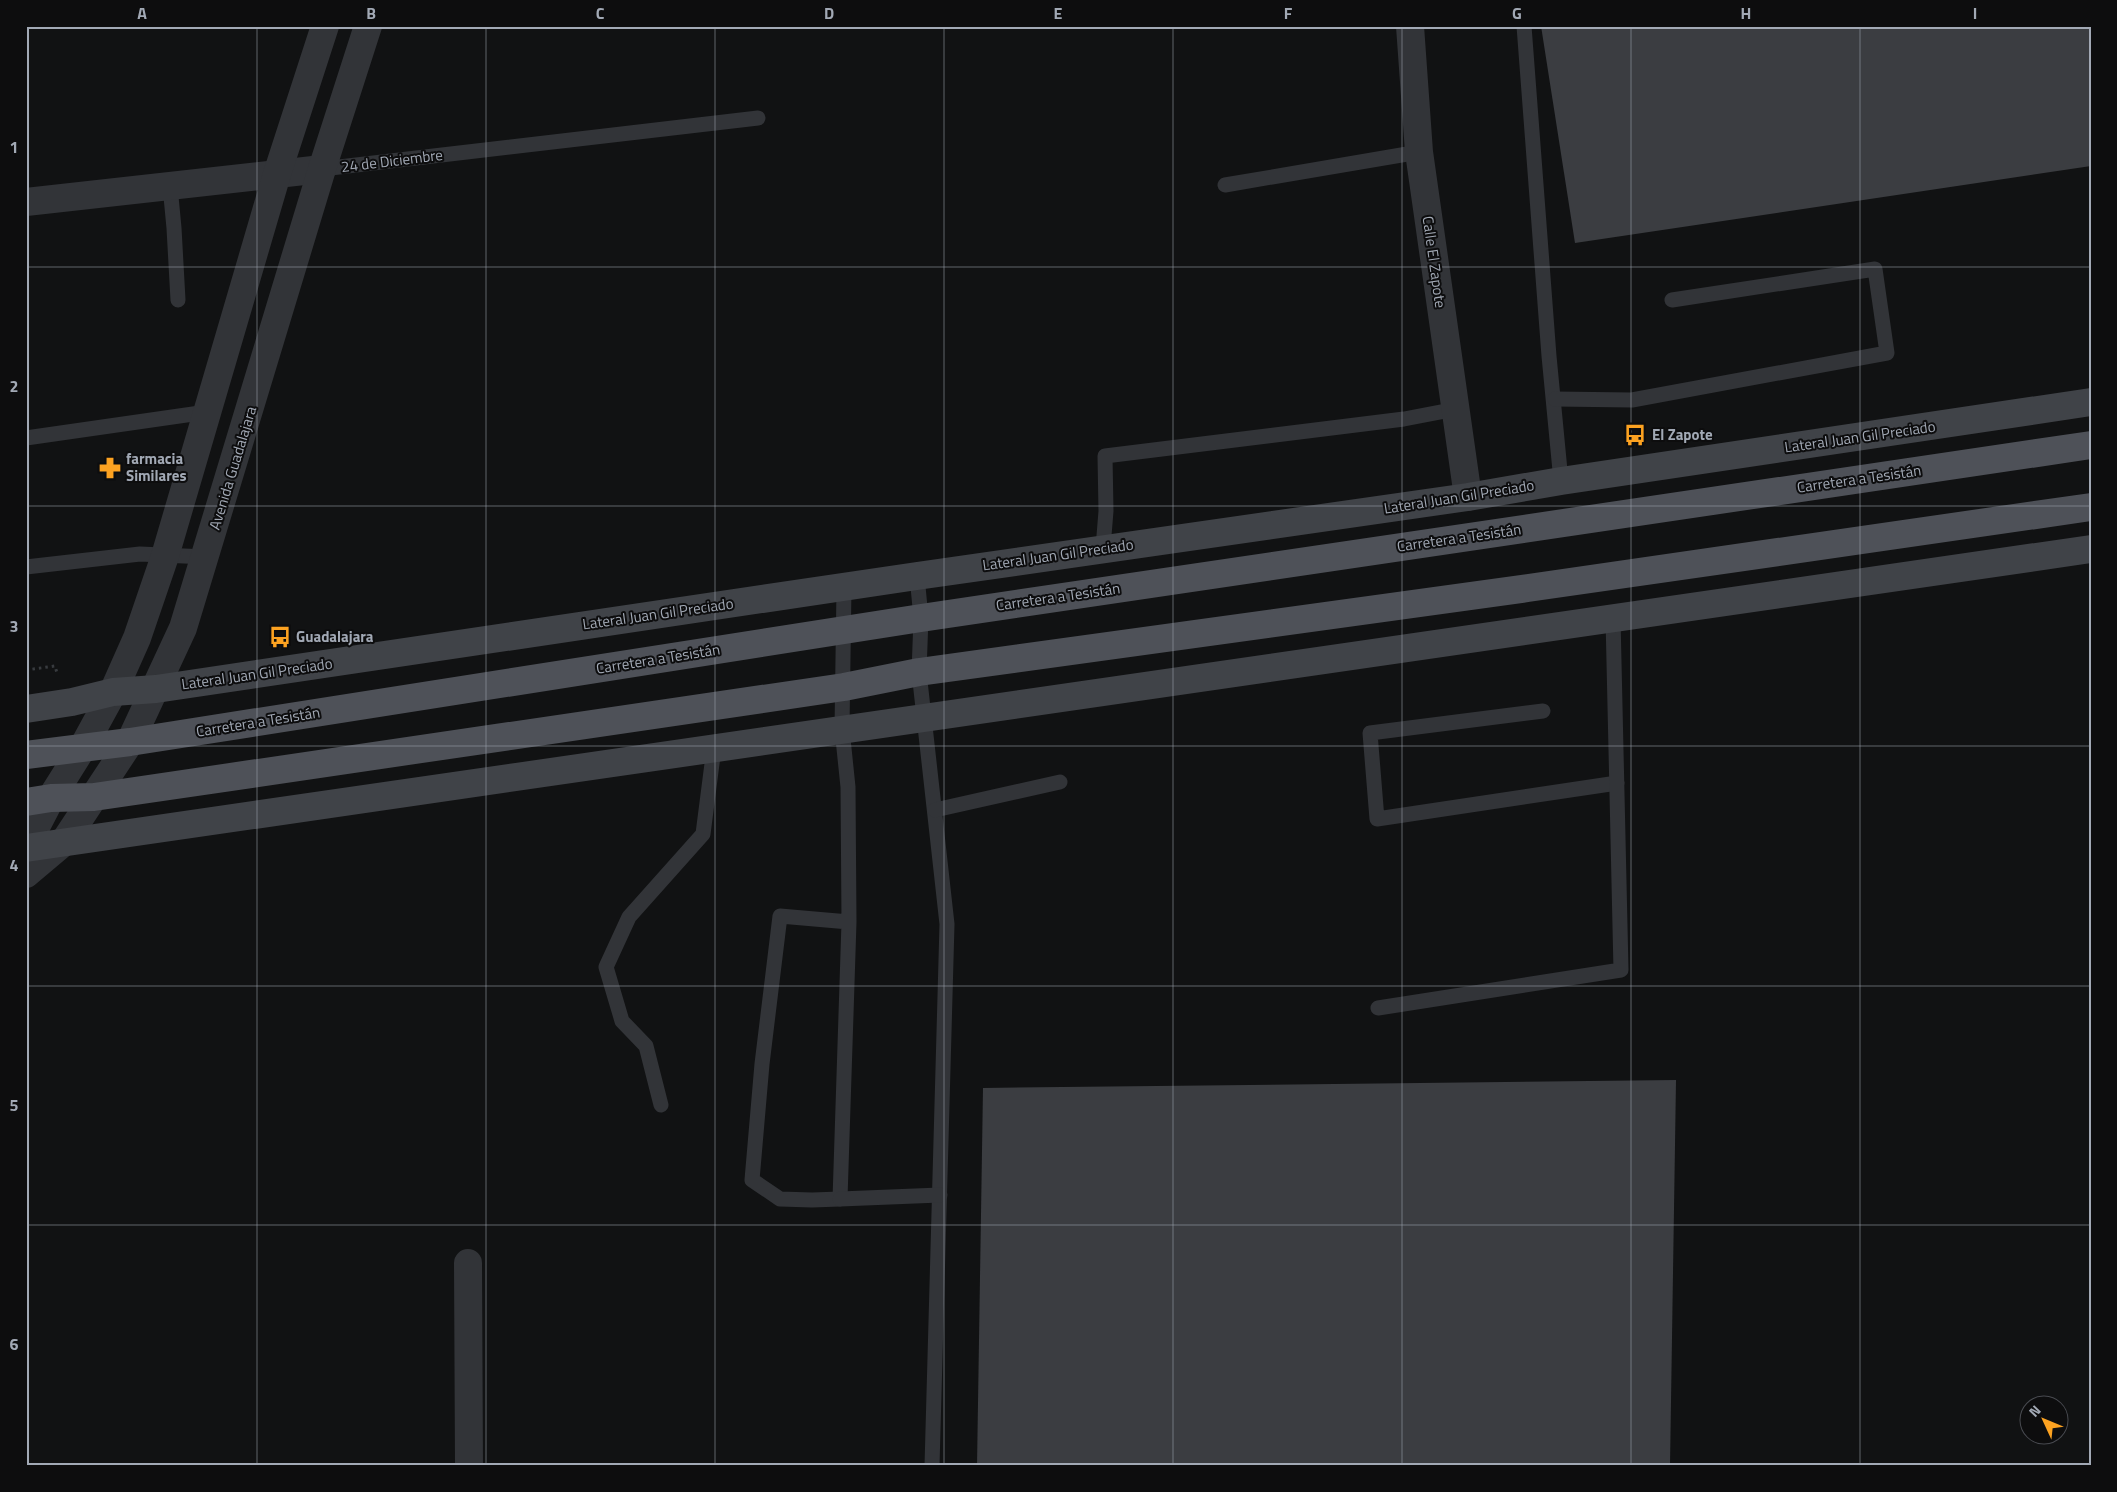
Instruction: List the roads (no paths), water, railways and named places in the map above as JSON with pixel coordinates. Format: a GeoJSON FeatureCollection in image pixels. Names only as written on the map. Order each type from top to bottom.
{"type":"FeatureCollection","features":[{"type":"Feature","properties":{"kind":"main road","name":"Lateral Juan Gil Preciado"},"geometry":{"type":"LineString","coordinates":[[26,710],[113,692],[156,689],[1103,548],[1468,497],[1561,480],[2091,402]]}},
{"type":"Feature","properties":{"kind":"main road","name":"Carretera a Tesistán"},"geometry":{"type":"LineString","coordinates":[[26,755],[130,742],[921,618],[2091,445]]}},
{"type":"Feature","properties":{"kind":"main road"},"geometry":{"type":"LineString","coordinates":[[39,800],[94,797],[844,687],[920,672],[1538,587],[2091,507]]}},
{"type":"Feature","properties":{"kind":"main road"},"geometry":{"type":"LineString","coordinates":[[26,847],[2091,549]]}},
{"type":"Feature","properties":{"kind":"street"},"geometry":{"type":"LineString","coordinates":[[26,847],[39,800],[83,747],[113,692],[137,638],[165,556],[277,174],[325,26]]}},
{"type":"Feature","properties":{"kind":"street","name":"Avenida Guadalajara"},"geometry":{"type":"LineString","coordinates":[[26,874],[64,842],[130,742],[183,628],[322,169],[368,26]]}},
{"type":"Feature","properties":{"kind":"street","name":"Calle El Zapote"},"geometry":{"type":"LineString","coordinates":[[1410,26],[1419,152],[1468,497]]}},
{"type":"Feature","properties":{"kind":"street","name":"24 de Diciembre"},"geometry":{"type":"LineString","coordinates":[[26,202],[322,169]]}},
{"type":"Feature","properties":{"kind":"street"},"geometry":{"type":"LineString","coordinates":[[468,1263],[469,1466]]}},
{"type":"Feature","properties":{"kind":"lane"},"geometry":{"type":"LineString","coordinates":[[1524,26],[1549,356],[1555,400],[1561,480]]}},
{"type":"Feature","properties":{"kind":"lane","name":"24 de Diciembre"},"geometry":{"type":"LineString","coordinates":[[322,169],[758,118]]}},
{"type":"Feature","properties":{"kind":"lane"},"geometry":{"type":"LineString","coordinates":[[1225,185],[1419,152]]}},
{"type":"Feature","properties":{"kind":"lane"},"geometry":{"type":"LineString","coordinates":[[170,186],[178,300]]}},
{"type":"Feature","properties":{"kind":"lane"},"geometry":{"type":"LineString","coordinates":[[1555,400],[1632,400],[1887,353],[1875,269],[1672,300]]}},
{"type":"Feature","properties":{"kind":"lane"},"geometry":{"type":"LineString","coordinates":[[1103,548],[1106,512],[1105,456],[1404,419],[1456,409]]}},
{"type":"Feature","properties":{"kind":"lane"},"geometry":{"type":"LineString","coordinates":[[26,438],[207,412]]}},
{"type":"Feature","properties":{"kind":"lane"},"geometry":{"type":"LineString","coordinates":[[26,567],[140,554],[206,557]]}},
{"type":"Feature","properties":{"kind":"lane"},"geometry":{"type":"LineString","coordinates":[[917,576],[921,618],[920,672],[947,924],[932,1466]]}},
{"type":"Feature","properties":{"kind":"lane"},"geometry":{"type":"LineString","coordinates":[[840,1199],[849,922],[848,787],[842,729],[844,587]]}},
{"type":"Feature","properties":{"kind":"lane"},"geometry":{"type":"LineString","coordinates":[[1378,1008],[1621,970],[1613,618]]}},
{"type":"Feature","properties":{"kind":"lane"},"geometry":{"type":"LineString","coordinates":[[1543,711],[1370,734],[1377,819],[1617,783]]}},
{"type":"Feature","properties":{"kind":"lane"},"geometry":{"type":"LineString","coordinates":[[661,1105],[646,1046],[622,1021],[606,967],[629,917],[703,834],[714,748]]}},
{"type":"Feature","properties":{"kind":"lane"},"geometry":{"type":"LineString","coordinates":[[935,810],[1060,782]]}},
{"type":"Feature","properties":{"kind":"lane"},"geometry":{"type":"LineString","coordinates":[[849,922],[780,916],[762,1064],[752,1180],[780,1199],[812,1200],[940,1195]]}},
{"type":"Feature","properties":{"kind":"place","name":"El Zapote"},"geometry":{"type":"Point","coordinates":[1635,435]}},
{"type":"Feature","properties":{"kind":"place","name":"farmacia Similares"},"geometry":{"type":"Point","coordinates":[110,468]}},
{"type":"Feature","properties":{"kind":"place","name":"Guadalajara"},"geometry":{"type":"Point","coordinates":[280,637]}}]}
